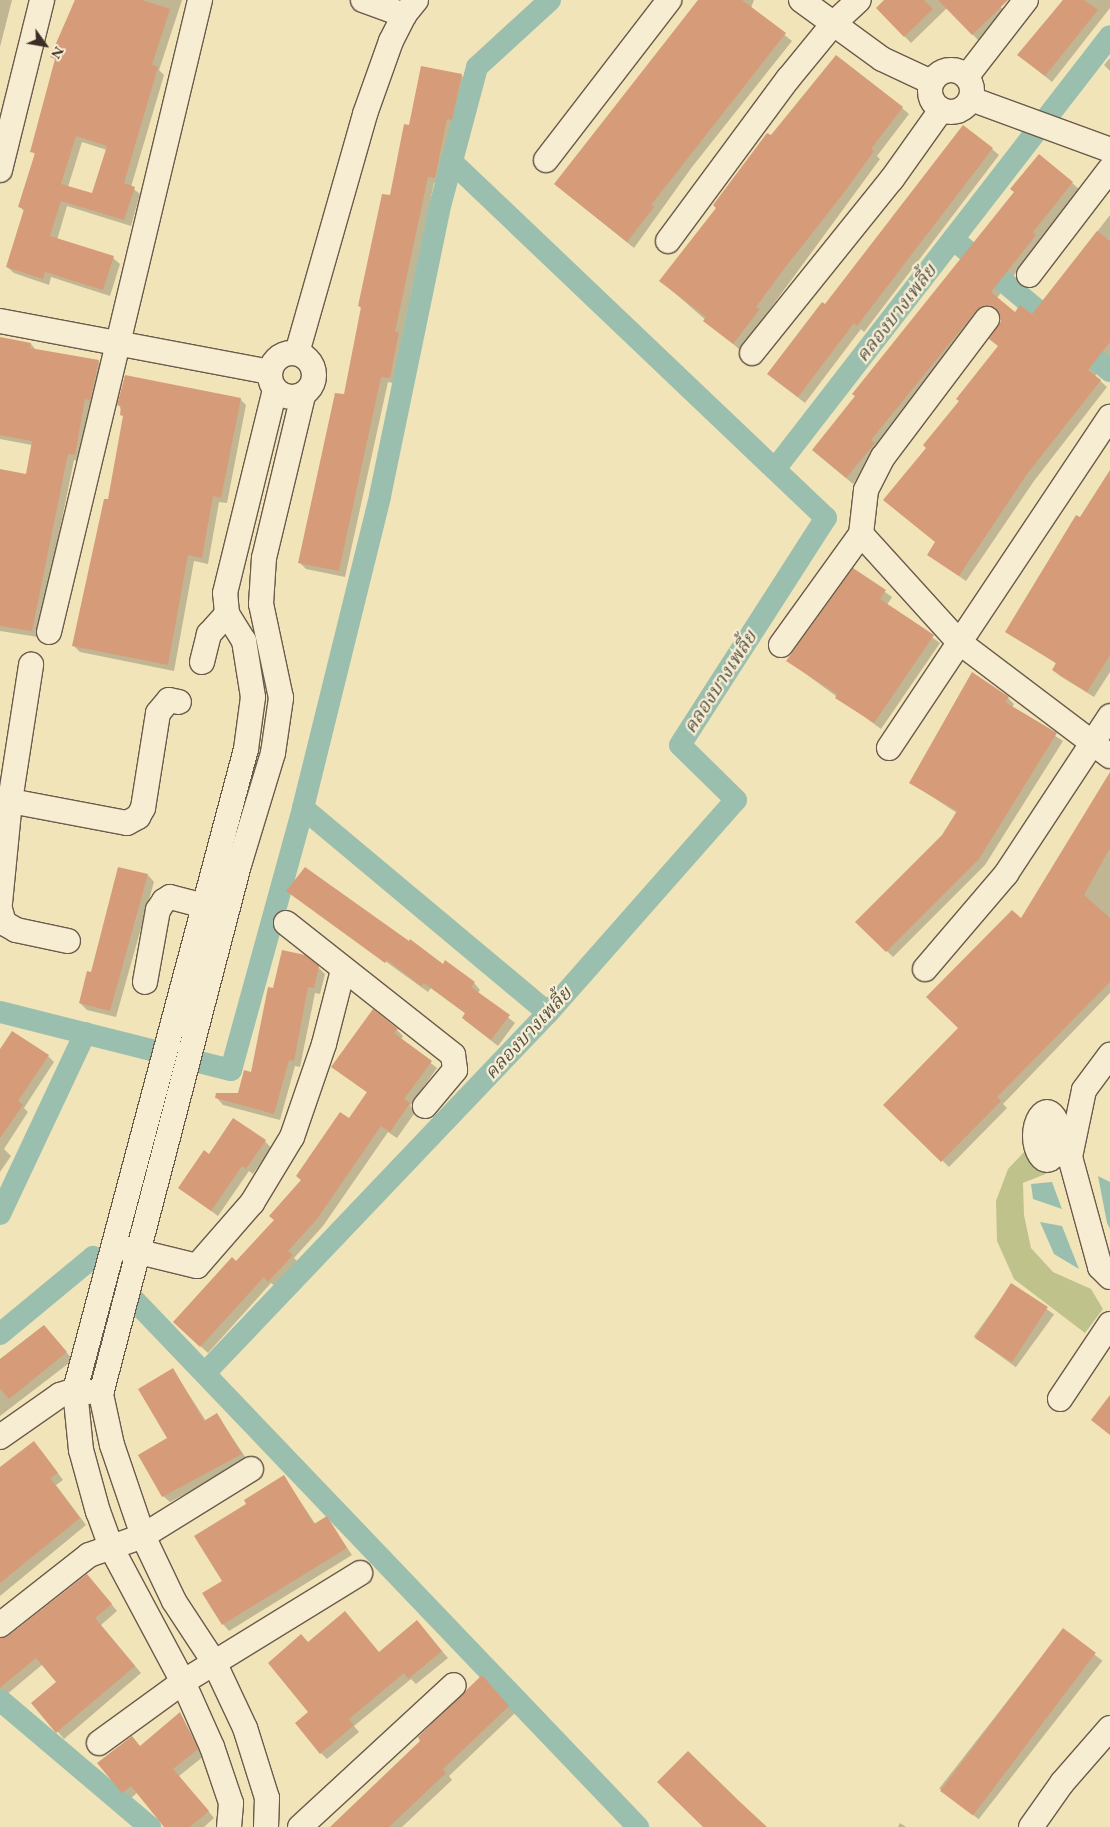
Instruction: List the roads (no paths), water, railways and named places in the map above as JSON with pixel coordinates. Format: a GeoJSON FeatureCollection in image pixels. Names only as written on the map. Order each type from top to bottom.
{"type":"FeatureCollection","features":[{"type":"Feature","properties":{"kind":"street"},"geometry":{"type":"LineString","coordinates":[[0,170],[42,0]]}},
{"type":"Feature","properties":{"kind":"street"},"geometry":{"type":"LineString","coordinates":[[49,632],[200,0]]}},
{"type":"Feature","properties":{"kind":"street"},"geometry":{"type":"LineString","coordinates":[[297,353],[365,114],[410,8],[362,0]]}},
{"type":"Feature","properties":{"kind":"street"},"geometry":{"type":"LineString","coordinates":[[546,160],[669,0]]}},
{"type":"Feature","properties":{"kind":"street"},"geometry":{"type":"LineString","coordinates":[[801,0],[882,59],[932,82]]}},
{"type":"Feature","properties":{"kind":"street"},"geometry":{"type":"LineString","coordinates":[[668,241],[788,79],[833,24],[859,0]]}},
{"type":"Feature","properties":{"kind":"street"},"geometry":{"type":"LineString","coordinates":[[932,82],[932,102],[941,110],[955,112],[1026,0]]}},
{"type":"Feature","properties":{"kind":"street"},"geometry":{"type":"LineString","coordinates":[[932,82],[948,70],[1004,113],[1086,139],[1110,150]]}},
{"type":"Feature","properties":{"kind":"street"},"geometry":{"type":"LineString","coordinates":[[752,353],[892,179],[941,110]]}},
{"type":"Feature","properties":{"kind":"street"},"geometry":{"type":"LineString","coordinates":[[1029,275],[1110,168]]}},
{"type":"Feature","properties":{"kind":"street"},"geometry":{"type":"LineString","coordinates":[[780,645],[861,534],[866,490],[883,456],[987,319]]}},
{"type":"Feature","properties":{"kind":"street"},"geometry":{"type":"LineString","coordinates":[[0,321],[118,343],[272,381],[289,398],[303,395]]}},
{"type":"Feature","properties":{"kind":"street"},"geometry":{"type":"LineString","coordinates":[[229,1827],[230,1803],[212,1747],[183,1682],[111,1547],[81,1450],[75,1390],[89,1329],[246,749],[253,697],[244,641],[227,614],[225,593],[272,381],[282,355],[297,353],[304,357],[313,369],[312,384],[303,395],[264,558],[261,604],[280,698],[273,753],[227,912],[101,1394],[112,1445],[144,1536],[174,1601],[214,1662],[245,1728],[267,1798],[266,1827]]}},
{"type":"Feature","properties":{"kind":"street"},"geometry":{"type":"LineString","coordinates":[[889,748],[1110,417]]}},
{"type":"Feature","properties":{"kind":"street"},"geometry":{"type":"LineString","coordinates":[[861,534],[959,642],[1101,750]]}},
{"type":"Feature","properties":{"kind":"street"},"geometry":{"type":"LineString","coordinates":[[202,662],[209,634],[227,614]]}},
{"type":"Feature","properties":{"kind":"street"},"geometry":{"type":"LineString","coordinates":[[0,903],[5,800],[30,665]]}},
{"type":"Feature","properties":{"kind":"street"},"geometry":{"type":"LineString","coordinates":[[5,800],[127,823],[138,817],[143,808],[158,713],[169,700],[179,702]]}},
{"type":"Feature","properties":{"kind":"street"},"geometry":{"type":"LineString","coordinates":[[925,969],[1006,874],[1101,750],[1110,716]]}},
{"type":"Feature","properties":{"kind":"street"},"geometry":{"type":"LineString","coordinates":[[145,982],[158,910],[164,901],[170,897],[227,912]]}},
{"type":"Feature","properties":{"kind":"street"},"geometry":{"type":"LineString","coordinates":[[0,909],[4,923],[16,930],[68,941]]}},
{"type":"Feature","properties":{"kind":"street"},"geometry":{"type":"LineString","coordinates":[[286,923],[343,970],[453,1055],[455,1070],[425,1106]]}},
{"type":"Feature","properties":{"kind":"street"},"geometry":{"type":"LineString","coordinates":[[110,1252],[136,1261],[197,1266],[252,1203],[292,1137],[324,1044],[343,970]]}},
{"type":"Feature","properties":{"kind":"street"},"geometry":{"type":"LineString","coordinates":[[1110,1055],[1084,1090],[1052,1123],[1070,1157],[1100,1266],[1110,1277]]}},
{"type":"Feature","properties":{"kind":"street"},"geometry":{"type":"LineString","coordinates":[[1070,1157],[1084,1090]]}},
{"type":"Feature","properties":{"kind":"street"},"geometry":{"type":"LineString","coordinates":[[1060,1399],[1110,1324]]}},
{"type":"Feature","properties":{"kind":"street"},"geometry":{"type":"LineString","coordinates":[[0,1437],[60,1394],[75,1390],[101,1394]]}},
{"type":"Feature","properties":{"kind":"street"},"geometry":{"type":"LineString","coordinates":[[0,1625],[89,1555],[144,1536],[251,1470]]}},
{"type":"Feature","properties":{"kind":"street"},"geometry":{"type":"LineString","coordinates":[[99,1743],[183,1682],[360,1573]]}},
{"type":"Feature","properties":{"kind":"street"},"geometry":{"type":"LineString","coordinates":[[300,1827],[454,1685]]}},
{"type":"Feature","properties":{"kind":"street"},"geometry":{"type":"LineString","coordinates":[[1032,1827],[1062,1783],[1110,1728]]}},
{"type":"Feature","properties":{"kind":"waterway"},"geometry":{"type":"LineString","coordinates":[[0,1012],[231,1070],[303,808],[380,496],[439,210],[477,67],[550,0]]}},
{"type":"Feature","properties":{"kind":"waterway","name":"คลองบางเพลี้ย"},"geometry":{"type":"LineString","coordinates":[[775,469],[1110,36]]}},
{"type":"Feature","properties":{"kind":"waterway","name":"คลองบางเพลี้ย"},"geometry":{"type":"LineString","coordinates":[[205,1373],[548,1013],[736,800],[680,745],[826,518],[451,161]]}},
{"type":"Feature","properties":{"kind":"waterway"},"geometry":{"type":"LineString","coordinates":[[953,239],[1110,371]]}},
{"type":"Feature","properties":{"kind":"waterway"},"geometry":{"type":"LineString","coordinates":[[303,808],[548,1013]]}},
{"type":"Feature","properties":{"kind":"waterway"},"geometry":{"type":"LineString","coordinates":[[0,1214],[85,1033]]}},
{"type":"Feature","properties":{"kind":"waterway"},"geometry":{"type":"LineString","coordinates":[[0,1334],[93,1257],[638,1827]]}},
{"type":"Feature","properties":{"kind":"waterway"},"geometry":{"type":"LineString","coordinates":[[0,1700],[150,1827]]}}]}
